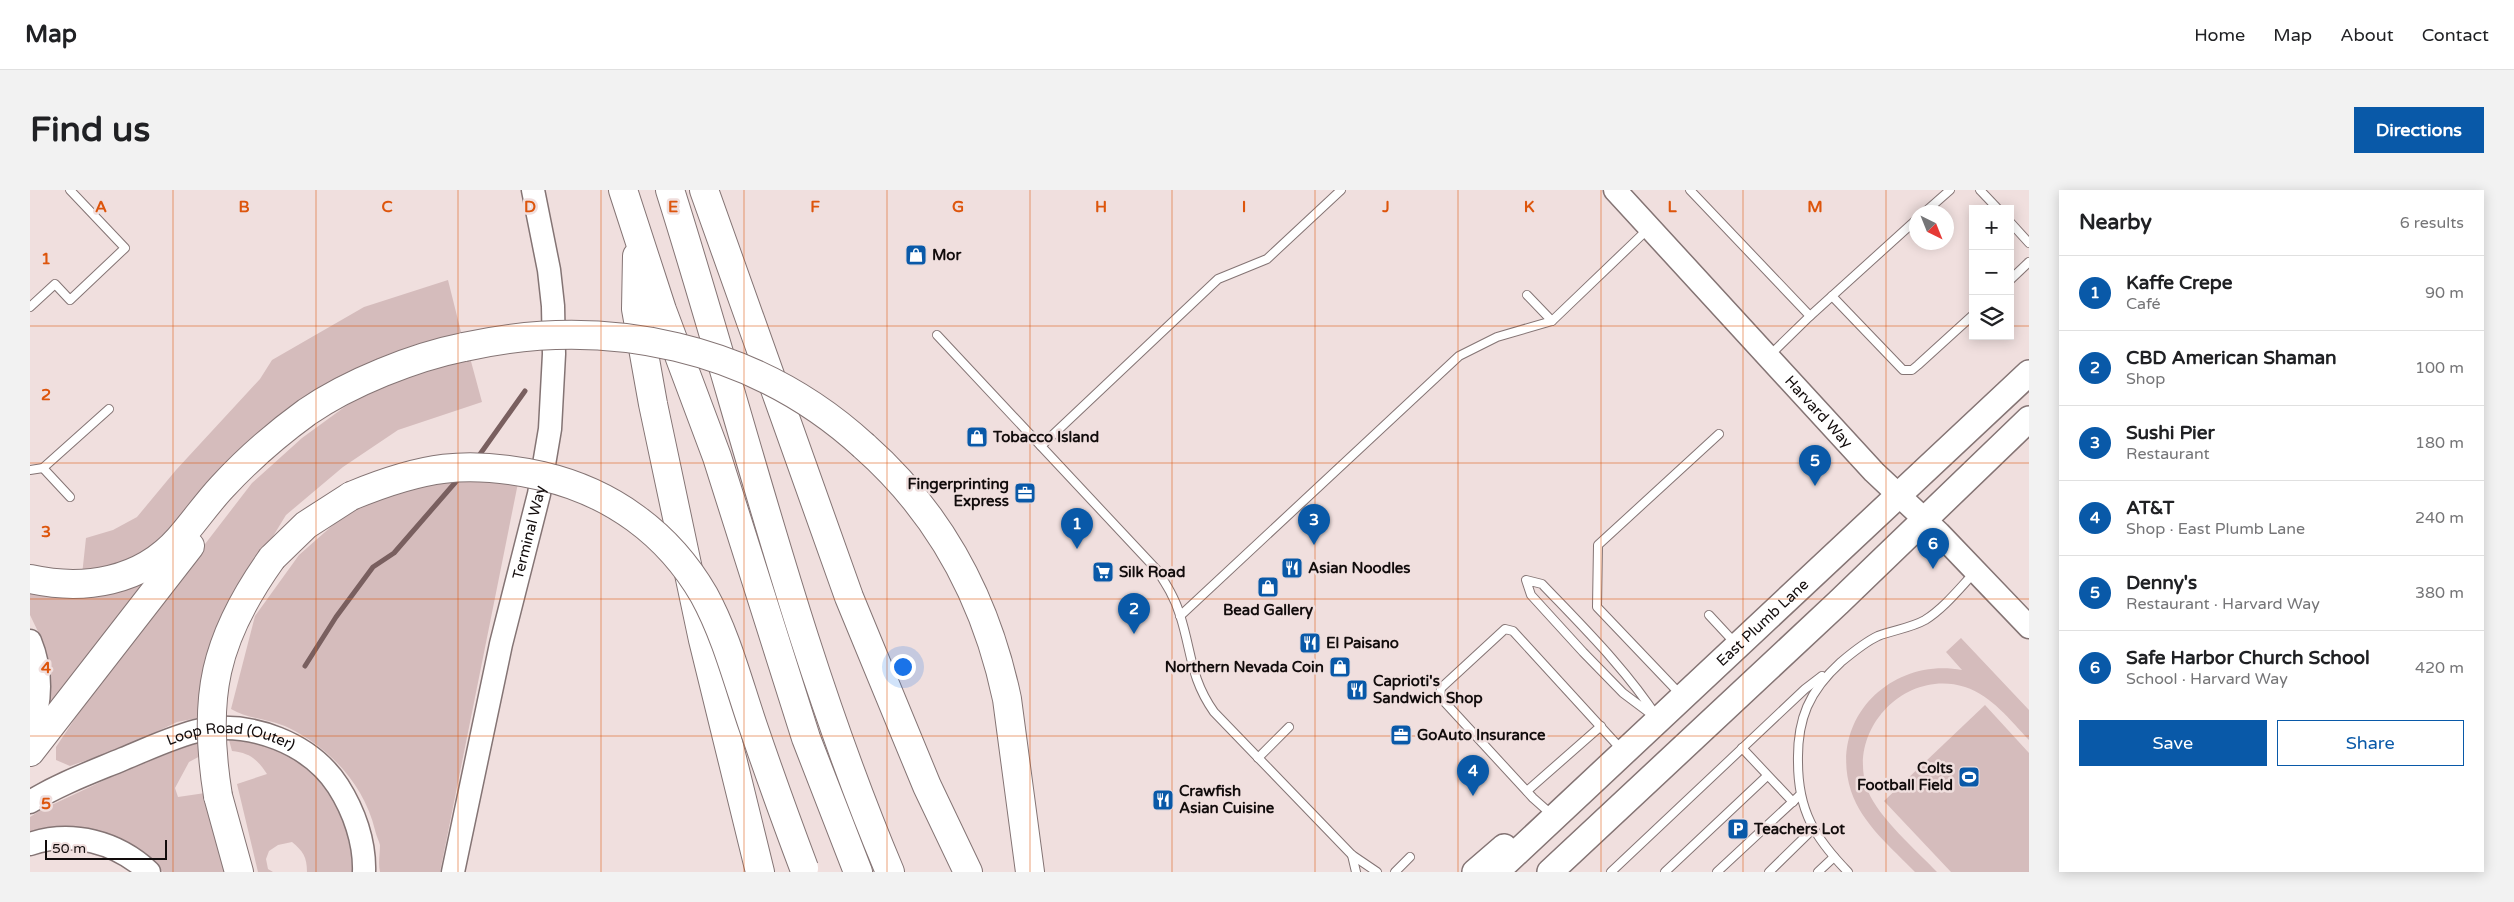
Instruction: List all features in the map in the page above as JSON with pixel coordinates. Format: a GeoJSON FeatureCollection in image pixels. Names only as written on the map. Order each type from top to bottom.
{"type":"FeatureCollection","features":[{"type":"Feature","properties":{"kind":"highway"},"geometry":{"type":"LineString","coordinates":[[624,190],[662,310],[717,456],[806,738],[858,872]]}},
{"type":"Feature","properties":{"kind":"highway"},"geometry":{"type":"LineString","coordinates":[[670,190],[816,672],[847,762],[890,872]]}},
{"type":"Feature","properties":{"kind":"highway"},"geometry":{"type":"LineString","coordinates":[[704,190],[849,597],[927,786],[968,872]]}},
{"type":"Feature","properties":{"kind":"highway"},"geometry":{"type":"LineString","coordinates":[[638,235],[636,308],[653,404],[703,640],[760,872]]}},
{"type":"Feature","properties":{"kind":"highway"},"geometry":{"type":"LineString","coordinates":[[30,579],[65,585],[87,584],[119,579],[136,572],[166,552],[224,485],[306,413],[345,390],[432,354],[525,335],[587,333],[658,342],[706,355],[753,373],[826,415],[864,446],[920,505],[951,550],[980,604],[1002,674],[1030,872]]}},
{"type":"Feature","properties":{"kind":"highway"},"geometry":{"type":"LineString","coordinates":[[30,752],[267,446]]}},
{"type":"Feature","properties":{"kind":"highway"},"geometry":{"type":"LineString","coordinates":[[240,872],[218,796],[210,722],[213,688],[223,647],[234,618],[272,558],[306,525],[351,496],[395,478],[420,471],[454,467],[493,467],[525,472],[577,485],[608,500],[642,522],[670,548],[704,595],[730,656],[773,786],[805,870]]}},
{"type":"Feature","properties":{"kind":"main road","name":"East Plumb Lane"},"geometry":{"type":"LineString","coordinates":[[1496,872],[1900,496],[2029,373]]}},
{"type":"Feature","properties":{"kind":"main road"},"geometry":{"type":"LineString","coordinates":[[1550,872],[2029,419]]}},
{"type":"Feature","properties":{"kind":"main road"},"geometry":{"type":"LineString","coordinates":[[1475,872],[1498,851],[1547,823]]}},
{"type":"Feature","properties":{"kind":"street","name":"Terminal Way"},"geometry":{"type":"LineString","coordinates":[[453,872],[501,644],[539,494],[550,429],[554,354],[553,306],[549,270],[532,190]]}},
{"type":"Feature","properties":{"kind":"street","name":"Harvard Way"},"geometry":{"type":"LineString","coordinates":[[1614,190],[1874,472],[1925,519],[2029,627]]}},
{"type":"Feature","properties":{"kind":"street"},"geometry":{"type":"LineString","coordinates":[[30,732],[39,695],[32,650]]}},
{"type":"Feature","properties":{"kind":"street","name":"Loop Road (Outer)"},"geometry":{"type":"LineString","coordinates":[[30,802],[86,774],[188,734],[216,728],[248,731],[296,747],[329,774],[340,790],[357,825],[363,852],[364,872]]}},
{"type":"Feature","properties":{"kind":"street"},"geometry":{"type":"LineString","coordinates":[[30,844],[66,838],[100,843],[125,854],[148,872]]}},
{"type":"Feature","properties":{"kind":"lane"},"geometry":{"type":"LineString","coordinates":[[30,307],[54,284],[70,300],[125,248],[70,190]]}},
{"type":"Feature","properties":{"kind":"lane"},"geometry":{"type":"LineString","coordinates":[[1042,446],[1218,279],[1268,259],[1342,190]]}},
{"type":"Feature","properties":{"kind":"lane"},"geometry":{"type":"LineString","coordinates":[[1690,190],[1810,316]]}},
{"type":"Feature","properties":{"kind":"lane"},"geometry":{"type":"LineString","coordinates":[[1933,205],[1950,190]]}},
{"type":"Feature","properties":{"kind":"lane"},"geometry":{"type":"LineString","coordinates":[[1982,190],[1995,205]]}},
{"type":"Feature","properties":{"kind":"lane"},"geometry":{"type":"LineString","coordinates":[[1768,356],[1909,226]]}},
{"type":"Feature","properties":{"kind":"lane"},"geometry":{"type":"LineString","coordinates":[[2014,226],[2029,243]]}},
{"type":"Feature","properties":{"kind":"lane"},"geometry":{"type":"LineString","coordinates":[[1180,616],[1459,356],[1497,337],[1552,321],[1649,228]]}},
{"type":"Feature","properties":{"kind":"lane"},"geometry":{"type":"LineString","coordinates":[[2014,276],[2029,262]]}},
{"type":"Feature","properties":{"kind":"lane"},"geometry":{"type":"LineString","coordinates":[[1527,295],[1552,321]]}},
{"type":"Feature","properties":{"kind":"lane"},"geometry":{"type":"LineString","coordinates":[[1832,296],[1903,370],[1912,370],[1969,319]]}},
{"type":"Feature","properties":{"kind":"lane"},"geometry":{"type":"LineString","coordinates":[[937,335],[1157,570],[1173,597],[1180,616],[1191,666],[1204,698],[1214,712],[1352,855],[1377,872]]}},
{"type":"Feature","properties":{"kind":"lane"},"geometry":{"type":"LineString","coordinates":[[30,470],[43,468],[109,409]]}},
{"type":"Feature","properties":{"kind":"lane"},"geometry":{"type":"LineString","coordinates":[[1683,697],[1597,607],[1598,545],[1719,434]]}},
{"type":"Feature","properties":{"kind":"lane"},"geometry":{"type":"LineString","coordinates":[[43,468],[70,497]]}},
{"type":"Feature","properties":{"kind":"lane"},"geometry":{"type":"LineString","coordinates":[[1611,872],[1805,690],[1878,636],[1924,621],[1952,598],[1976,572]]}},
{"type":"Feature","properties":{"kind":"lane"},"geometry":{"type":"LineString","coordinates":[[1526,580],[1542,584],[1617,661],[1636,684],[1659,720],[1623,693],[1583,652],[1531,595],[1526,580]]}},
{"type":"Feature","properties":{"kind":"lane"},"geometry":{"type":"LineString","coordinates":[[1708,615],[1738,646]]}},
{"type":"Feature","properties":{"kind":"lane"},"geometry":{"type":"LineString","coordinates":[[1547,823],[1527,791],[1440,697],[1441,688],[1505,629],[1513,631],[1624,752]]}},
{"type":"Feature","properties":{"kind":"lane"},"geometry":{"type":"LineString","coordinates":[[1846,658],[1814,692],[1804,716],[1798,746],[1798,777],[1803,807],[1813,830],[1848,872]]}},
{"type":"Feature","properties":{"kind":"lane"},"geometry":{"type":"LineString","coordinates":[[1527,791],[1600,726]]}},
{"type":"Feature","properties":{"kind":"lane"},"geometry":{"type":"LineString","coordinates":[[1258,758],[1289,727]]}},
{"type":"Feature","properties":{"kind":"lane"},"geometry":{"type":"LineString","coordinates":[[1742,748],[1793,802]]}},
{"type":"Feature","properties":{"kind":"lane"},"geometry":{"type":"LineString","coordinates":[[1665,872],[1767,776]]}},
{"type":"Feature","properties":{"kind":"lane"},"geometry":{"type":"LineString","coordinates":[[1717,872],[1800,795]]}},
{"type":"Feature","properties":{"kind":"lane"},"geometry":{"type":"LineString","coordinates":[[1769,872],[1813,830]]}},
{"type":"Feature","properties":{"kind":"lane"},"geometry":{"type":"LineString","coordinates":[[1352,855],[1356,872]]}},
{"type":"Feature","properties":{"kind":"lane"},"geometry":{"type":"LineString","coordinates":[[1395,872],[1410,857]]}},
{"type":"Feature","properties":{"kind":"lane"},"geometry":{"type":"LineString","coordinates":[[1818,872],[1834,857]]}},
{"type":"Feature","properties":{"kind":"shaded area"},"geometry":{"type":"Polygon","coordinates":[[[448,280],[461,332],[355,369],[315,391],[295,404],[145,556],[82,575],[86,538],[113,530],[137,517],[176,470],[260,379],[272,360],[364,307],[448,280]]]}},
{"type":"Feature","properties":{"kind":"shaded area"},"geometry":{"type":"Polygon","coordinates":[[[469,354],[482,402],[398,430],[343,467],[286,515],[244,584],[203,717],[177,722],[125,747],[70,766],[56,760],[56,747],[76,717],[155,609],[252,483],[302,438],[350,403],[407,375],[469,354]]]}},
{"type":"Feature","properties":{"kind":"shaded area"},"geometry":{"type":"Polygon","coordinates":[[[519,478],[440,872],[380,872],[380,845],[370,814],[363,798],[344,770],[319,746],[289,728],[231,709],[255,616],[299,555],[342,517],[395,490],[439,479],[519,478]]]}},
{"type":"Feature","properties":{"kind":"shaded area"},"geometry":{"type":"Polygon","coordinates":[[[159,568],[46,722],[51,679],[44,644],[30,615],[30,587],[159,568]]]}},
{"type":"Feature","properties":{"kind":"shaded area"},"geometry":{"type":"Polygon","coordinates":[[[1961,638],[2029,710],[2029,740],[1992,702],[1965,687],[1942,684],[1921,687],[1901,696],[1885,710],[1872,727],[1865,747],[1863,769],[1868,791],[1880,812],[1937,872],[1915,872],[1878,835],[1856,803],[1851,791],[1846,765],[1849,740],[1857,718],[1871,699],[1890,684],[1911,673],[1936,669],[1962,670],[1946,652],[1961,638]]]}},
{"type":"Feature","properties":{"kind":"shaded area","name":"Colts Football Field"},"geometry":{"type":"Polygon","coordinates":[[[1985,705],[2029,753],[2029,872],[1951,872],[1884,801],[1985,705]]]}},
{"type":"Feature","properties":{"kind":"shaded area"},"geometry":{"type":"Polygon","coordinates":[[[204,740],[204,754],[189,762],[175,788],[178,797],[212,792],[233,872],[163,872],[149,858],[30,836],[30,817],[41,810],[126,770],[204,740]]]}},
{"type":"Feature","properties":{"kind":"shaded area"},"geometry":{"type":"Polygon","coordinates":[[[229,740],[256,743],[280,751],[301,763],[319,779],[333,798],[343,821],[350,845],[352,872],[307,872],[304,855],[292,842],[278,845],[269,851],[266,859],[268,869],[273,872],[258,872],[237,784],[267,774],[260,764],[252,758],[244,753],[232,751],[229,740]]]}},
{"type":"Feature","properties":{"kind":"waterway"},"geometry":{"type":"LineString","coordinates":[[478,457],[525,391]]}},
{"type":"Feature","properties":{"kind":"waterway"},"geometry":{"type":"LineString","coordinates":[[305,666],[336,617],[373,567],[394,553],[460,477]]}},
{"type":"Feature","properties":{"kind":"place","name":"Mor"},"geometry":{"type":"Point","coordinates":[916,255]}},
{"type":"Feature","properties":{"kind":"place","name":"Tobacco Island"},"geometry":{"type":"Point","coordinates":[977,437]}},
{"type":"Feature","properties":{"kind":"place","name":"Denny's"},"geometry":{"type":"Point","coordinates":[1815,486]}},
{"type":"Feature","properties":{"kind":"place","name":"Fingerprinting Express"},"geometry":{"type":"Point","coordinates":[1025,493]}},
{"type":"Feature","properties":{"kind":"place","name":"Sushi Pier"},"geometry":{"type":"Point","coordinates":[1314,545]}},
{"type":"Feature","properties":{"kind":"place","name":"Kaffe Crepe"},"geometry":{"type":"Point","coordinates":[1077,549]}},
{"type":"Feature","properties":{"kind":"place","name":"Asian Noodles"},"geometry":{"type":"Point","coordinates":[1292,568]}},
{"type":"Feature","properties":{"kind":"place","name":"Safe Harbor Church School"},"geometry":{"type":"Point","coordinates":[1933,569]}},
{"type":"Feature","properties":{"kind":"place","name":"Silk Road"},"geometry":{"type":"Point","coordinates":[1103,572]}},
{"type":"Feature","properties":{"kind":"place","name":"Bead Gallery"},"geometry":{"type":"Point","coordinates":[1268,587]}},
{"type":"Feature","properties":{"kind":"place","name":"CBD American Shaman"},"geometry":{"type":"Point","coordinates":[1134,634]}},
{"type":"Feature","properties":{"kind":"place","name":"El Paisano"},"geometry":{"type":"Point","coordinates":[1310,643]}},
{"type":"Feature","properties":{"kind":"place","name":"Northern Nevada Coin"},"geometry":{"type":"Point","coordinates":[1340,667]}},
{"type":"Feature","properties":{"kind":"place","name":"Caprioti's Sandwich Shop"},"geometry":{"type":"Point","coordinates":[1357,690]}},
{"type":"Feature","properties":{"kind":"place","name":"GoAuto Insurance"},"geometry":{"type":"Point","coordinates":[1401,735]}},
{"type":"Feature","properties":{"kind":"place","name":"Colts Football Field"},"geometry":{"type":"Point","coordinates":[1969,777]}},
{"type":"Feature","properties":{"kind":"place","name":"AT&T"},"geometry":{"type":"Point","coordinates":[1473,796]}},
{"type":"Feature","properties":{"kind":"place","name":"Crawfish Asian Cuisine"},"geometry":{"type":"Point","coordinates":[1163,800]}},
{"type":"Feature","properties":{"kind":"place","name":"Teachers Lot"},"geometry":{"type":"Point","coordinates":[1738,829]}}]}
